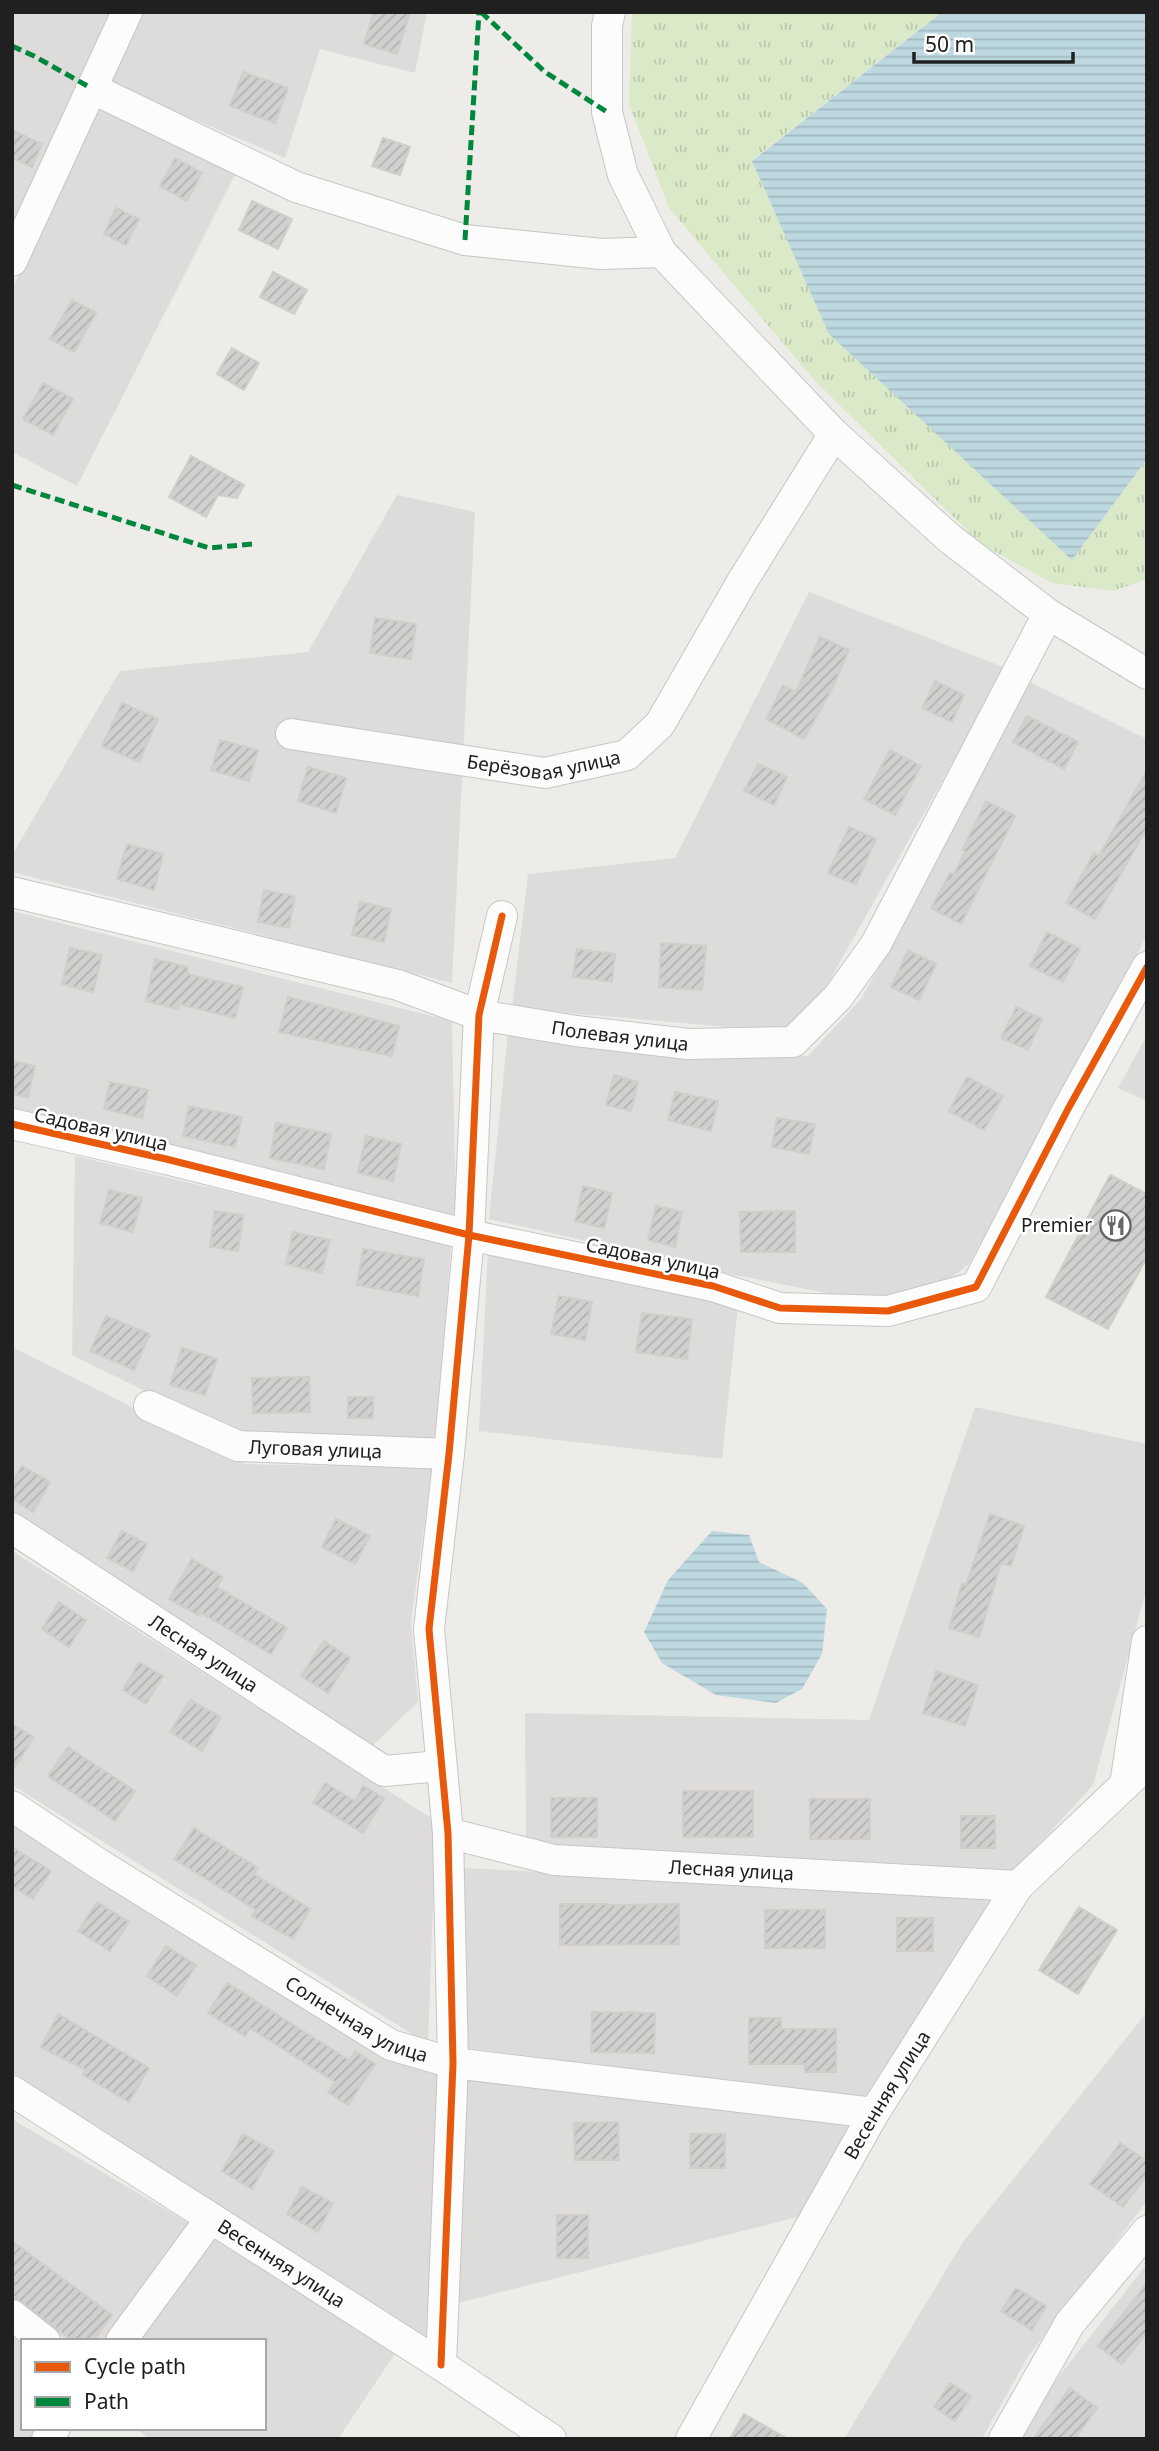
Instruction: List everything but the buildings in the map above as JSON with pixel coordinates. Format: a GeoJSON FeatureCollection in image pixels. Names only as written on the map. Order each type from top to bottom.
{"type":"FeatureCollection","features":[{"type":"Feature","properties":{"kind":"street"},"geometry":{"type":"LineString","coordinates":[[12,261],[127,12]]}},
{"type":"Feature","properties":{"kind":"street"},"geometry":{"type":"LineString","coordinates":[[610,12],[607,26],[607,112],[623,175],[662,252],[834,434],[949,538],[1048,614],[1147,674]]}},
{"type":"Feature","properties":{"kind":"street"},"geometry":{"type":"LineString","coordinates":[[91,88],[296,187],[465,240],[601,254],[662,252]]}},
{"type":"Feature","properties":{"kind":"street","name":"Берёзовая улица"},"geometry":{"type":"LineString","coordinates":[[291,734],[545,773],[627,755],[660,724],[743,580],[834,434]]}},
{"type":"Feature","properties":{"kind":"street","name":"Полевая улица"},"geometry":{"type":"LineString","coordinates":[[12,892],[398,985],[479,1015],[576,1031],[688,1044],[793,1042],[838,997],[876,944],[1048,614]]}},
{"type":"Feature","properties":{"kind":"street"},"geometry":{"type":"LineString","coordinates":[[441,2365],[453,2063],[448,1833],[429,1629],[450,1454],[469,1235],[479,1015],[502,916]]}},
{"type":"Feature","properties":{"kind":"street","name":"Садовая улица"},"geometry":{"type":"LineString","coordinates":[[12,1124],[469,1235],[713,1286],[780,1308],[888,1311],[975,1287],[1068,1109],[1147,967]]}},
{"type":"Feature","properties":{"kind":"street","name":"Луговая улица"},"geometry":{"type":"LineString","coordinates":[[149,1406],[237,1446],[450,1454]]}},
{"type":"Feature","properties":{"kind":"street","name":"Лесная улица"},"geometry":{"type":"LineString","coordinates":[[12,1528],[384,1771],[440,1766]]}},
{"type":"Feature","properties":{"kind":"street"},"geometry":{"type":"LineString","coordinates":[[1125,1785],[1147,1641]]}},
{"type":"Feature","properties":{"kind":"street","name":"Весенняя улица"},"geometry":{"type":"LineString","coordinates":[[691,2439],[874,2113],[1018,1886],[1147,1764]]}},
{"type":"Feature","properties":{"kind":"street","name":"Солнечная улица"},"geometry":{"type":"LineString","coordinates":[[12,1807],[391,2045],[453,2063],[874,2113]]}},
{"type":"Feature","properties":{"kind":"street","name":"Лесная улица"},"geometry":{"type":"LineString","coordinates":[[448,1833],[554,1860],[1018,1886]]}},
{"type":"Feature","properties":{"kind":"street","name":"Весенняя улица"},"geometry":{"type":"LineString","coordinates":[[12,2091],[441,2365],[551,2439]]}},
{"type":"Feature","properties":{"kind":"street"},"geometry":{"type":"LineString","coordinates":[[122,2339],[211,2218]]}},
{"type":"Feature","properties":{"kind":"street"},"geometry":{"type":"LineString","coordinates":[[1004,2439],[1070,2323],[1147,2231]]}},
{"type":"Feature","properties":{"kind":"street"},"geometry":{"type":"LineString","coordinates":[[12,2315],[42,2339]]}},
{"type":"Feature","properties":{"kind":"shaded area"},"geometry":{"type":"Polygon","coordinates":[[[12,12],[111,12],[12,230],[12,12]]]}},
{"type":"Feature","properties":{"kind":"shaded area"},"geometry":{"type":"Polygon","coordinates":[[[135,12],[425,12],[426,17],[415,73],[320,49],[285,158],[108,83],[135,12]]]}},
{"type":"Feature","properties":{"kind":"shaded area"},"geometry":{"type":"Polygon","coordinates":[[[98,105],[237,171],[77,486],[12,452],[12,290],[98,105]]]}},
{"type":"Feature","properties":{"kind":"shaded area"},"geometry":{"type":"Polygon","coordinates":[[[397,495],[475,512],[452,983],[12,872],[12,855],[120,671],[308,652],[397,495]]]}},
{"type":"Feature","properties":{"kind":"shaded area"},"geometry":{"type":"Polygon","coordinates":[[[809,592],[1006,668],[827,985],[785,1032],[512,1008],[528,874],[675,858],[809,592]]]}},
{"type":"Feature","properties":{"kind":"shaded area"},"geometry":{"type":"Polygon","coordinates":[[[1030,682],[1147,739],[1147,934],[1113,1004],[969,1264],[939,1287],[888,1298],[836,1295],[730,1274],[489,1219],[508,1032],[714,1055],[808,1056],[862,998],[1030,682]]]}},
{"type":"Feature","properties":{"kind":"shaded area"},"geometry":{"type":"Polygon","coordinates":[[[12,911],[452,1021],[456,1215],[12,1110],[12,911]]]}},
{"type":"Feature","properties":{"kind":"shaded area"},"geometry":{"type":"Polygon","coordinates":[[[1147,1035],[1147,1101],[1118,1088],[1147,1035]]]}},
{"type":"Feature","properties":{"kind":"shaded area"},"geometry":{"type":"Polygon","coordinates":[[[75,1156],[451,1244],[436,1447],[243,1439],[72,1355],[75,1156]]]}},
{"type":"Feature","properties":{"kind":"shaded area"},"geometry":{"type":"Polygon","coordinates":[[[488,1250],[738,1306],[722,1459],[479,1431],[488,1250]]]}},
{"type":"Feature","properties":{"kind":"shaded area"},"geometry":{"type":"Polygon","coordinates":[[[12,1347],[245,1464],[432,1468],[411,1622],[418,1702],[368,1750],[12,1518],[12,1347]]]}},
{"type":"Feature","properties":{"kind":"shaded area"},"geometry":{"type":"Polygon","coordinates":[[[975,1407],[1147,1444],[1147,1587],[1093,1785],[1012,1874],[551,1851],[526,1840],[525,1713],[869,1720],[975,1407]]]}},
{"type":"Feature","properties":{"kind":"shaded area"},"geometry":{"type":"Polygon","coordinates":[[[12,1551],[436,1821],[428,2044],[12,1785],[12,1551]]]}},
{"type":"Feature","properties":{"kind":"shaded area"},"geometry":{"type":"Polygon","coordinates":[[[12,1814],[442,2072],[431,2345],[12,2072],[12,1814]]]}},
{"type":"Feature","properties":{"kind":"shaded area"},"geometry":{"type":"Polygon","coordinates":[[[463,1868],[1000,1894],[867,2099],[459,2047],[463,1868]]]}},
{"type":"Feature","properties":{"kind":"shaded area"},"geometry":{"type":"Polygon","coordinates":[[[1147,2012],[1147,2201],[1027,2358],[982,2439],[844,2439],[963,2242],[1147,2012]]]}},
{"type":"Feature","properties":{"kind":"shaded area"},"geometry":{"type":"Polygon","coordinates":[[[464,2076],[857,2122],[801,2216],[458,2303],[464,2076]]]}},
{"type":"Feature","properties":{"kind":"shaded area"},"geometry":{"type":"Polygon","coordinates":[[[12,2119],[192,2225],[112,2339],[64,2339],[12,2300],[12,2119]]]}},
{"type":"Feature","properties":{"kind":"shaded area"},"geometry":{"type":"Polygon","coordinates":[[[215,2236],[398,2349],[338,2439],[149,2439],[138,2430],[266,2430],[266,2339],[139,2339],[215,2236]]]}},
{"type":"Feature","properties":{"kind":"shaded area"},"geometry":{"type":"Polygon","coordinates":[[[1147,2264],[1147,2439],[1017,2439],[1038,2403],[1147,2264]]]}},
{"type":"Feature","properties":{"kind":"shaded area"},"geometry":{"type":"Polygon","coordinates":[[[12,2334],[21,2341],[21,2430],[39,2430],[32,2439],[12,2439],[12,2334]]]}},
{"type":"Feature","properties":{"kind":"green space"},"geometry":{"type":"Polygon","coordinates":[[[632,12],[942,12],[752,160],[1072,560],[1147,459],[1147,579],[1113,591],[1052,583],[981,544],[814,380],[669,208],[629,104],[632,12]]]}},
{"type":"Feature","properties":{"kind":"water"},"geometry":{"type":"Polygon","coordinates":[[[942,12],[1147,12],[1147,459],[1072,560],[829,334],[752,161],[942,12]]]}},
{"type":"Feature","properties":{"kind":"water"},"geometry":{"type":"Polygon","coordinates":[[[712,1531],[749,1535],[759,1562],[803,1583],[827,1609],[822,1654],[802,1689],[776,1703],[716,1695],[662,1663],[644,1632],[668,1580],[712,1531]]]}},
{"type":"Feature","properties":{"kind":"marked path"},"geometry":{"type":"LineString","coordinates":[[465,240],[479,12]]}},
{"type":"Feature","properties":{"kind":"marked path"},"geometry":{"type":"LineString","coordinates":[[481,12],[545,72],[607,112]]}},
{"type":"Feature","properties":{"kind":"marked path"},"geometry":{"type":"LineString","coordinates":[[12,46],[91,88]]}},
{"type":"Feature","properties":{"kind":"marked path"},"geometry":{"type":"LineString","coordinates":[[12,485],[209,548],[253,544]]}},
{"type":"Feature","properties":{"kind":"cycle path"},"geometry":{"type":"LineString","coordinates":[[441,2365],[453,2063],[448,1833],[429,1629],[449,1454],[469,1235],[479,1015],[502,916]]}},
{"type":"Feature","properties":{"kind":"cycle path"},"geometry":{"type":"LineString","coordinates":[[12,1124],[166,1159],[469,1235],[713,1286],[780,1308],[888,1311],[976,1287],[1068,1109],[1147,967]]}},
{"type":"Feature","properties":{"kind":"place","name":"Premier"},"geometry":{"type":"Point","coordinates":[1115,1225]}}]}
